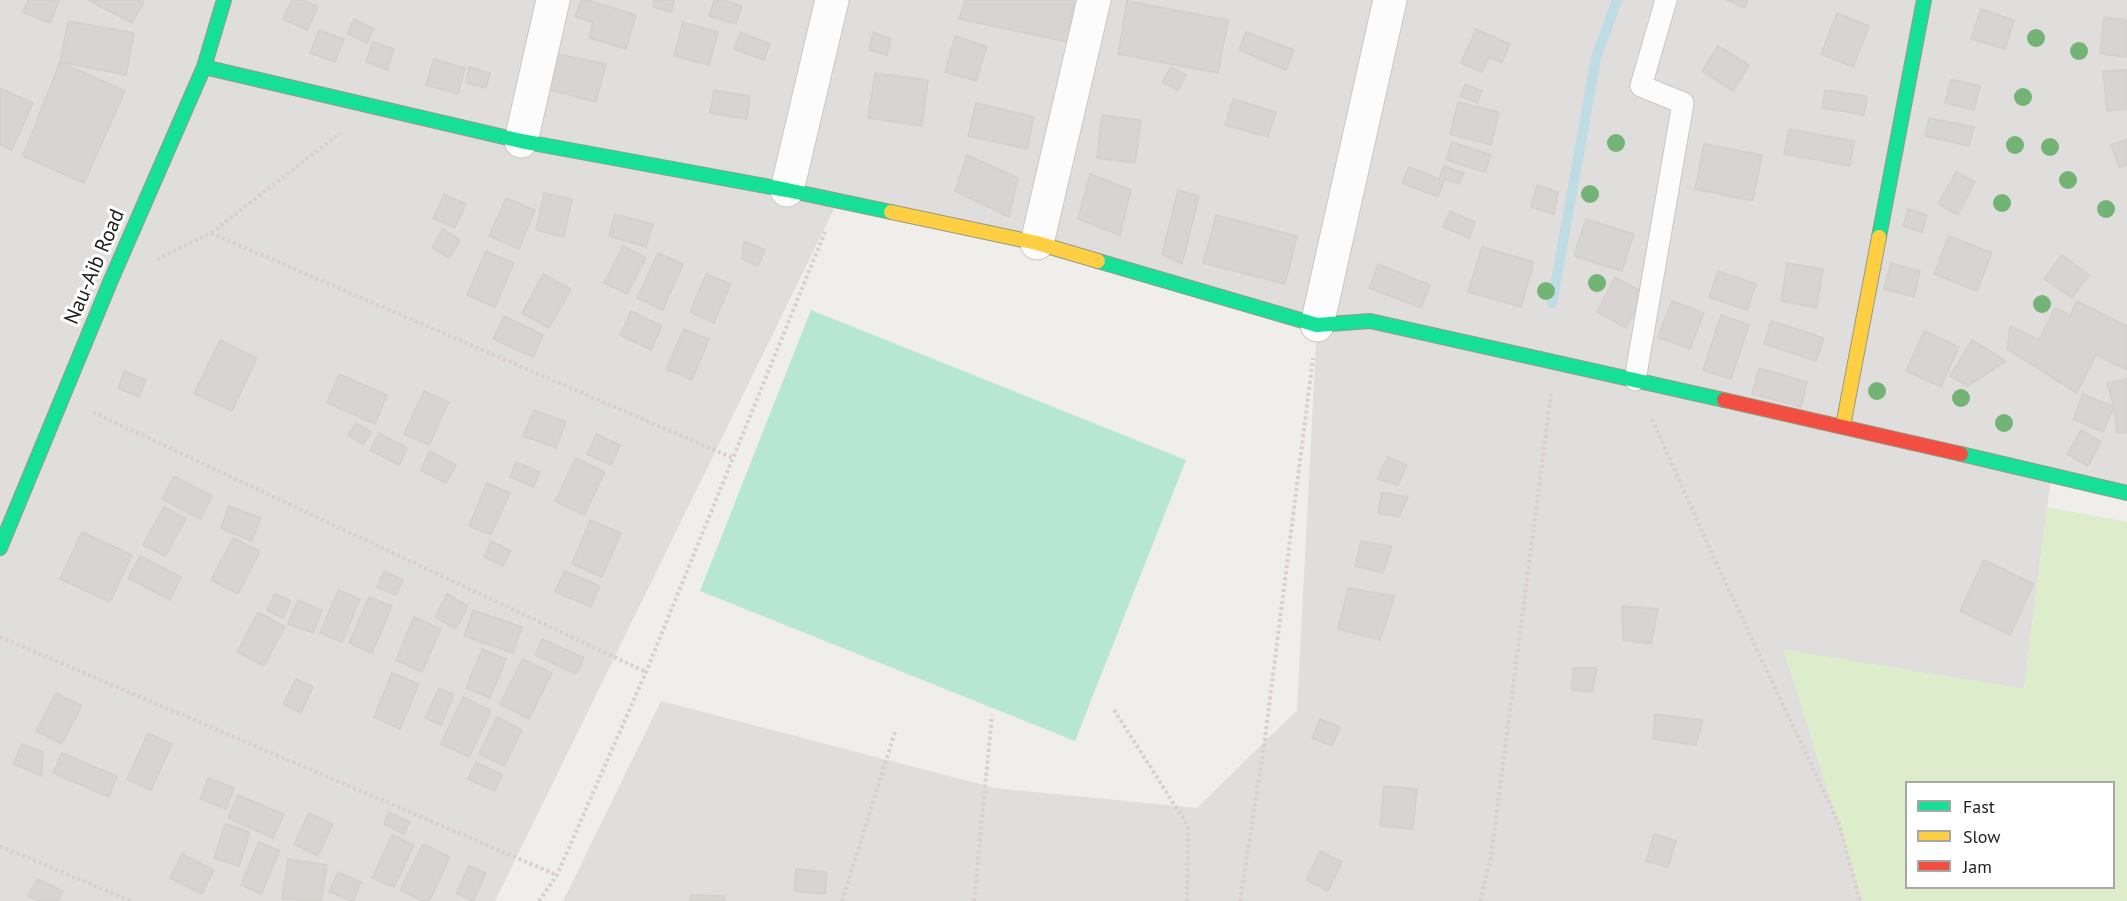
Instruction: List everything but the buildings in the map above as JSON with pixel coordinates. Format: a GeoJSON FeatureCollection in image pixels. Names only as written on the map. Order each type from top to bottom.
{"type":"FeatureCollection","features":[{"type":"Feature","properties":{"kind":"street","name":"Nau-Aib Road"},"geometry":{"type":"LineString","coordinates":[[0,548],[111,280],[204,67],[224,0]]}},
{"type":"Feature","properties":{"kind":"street"},"geometry":{"type":"LineString","coordinates":[[521,141],[553,0]]}},
{"type":"Feature","properties":{"kind":"street"},"geometry":{"type":"LineString","coordinates":[[787,190],[832,0]]}},
{"type":"Feature","properties":{"kind":"street"},"geometry":{"type":"LineString","coordinates":[[1037,243],[1094,0]]}},
{"type":"Feature","properties":{"kind":"street"},"geometry":{"type":"LineString","coordinates":[[1317,325],[1390,0]]}},
{"type":"Feature","properties":{"kind":"street"},"geometry":{"type":"LineString","coordinates":[[1842,426],[1924,0]]}},
{"type":"Feature","properties":{"kind":"street"},"geometry":{"type":"LineString","coordinates":[[204,67],[521,141],[787,190],[1037,243],[1317,325],[1370,321],[1842,426],[2127,494]]}},
{"type":"Feature","properties":{"kind":"lane"},"geometry":{"type":"LineString","coordinates":[[1635,380],[1683,103],[1641,86],[1666,0]]}},
{"type":"Feature","properties":{"kind":"path"},"geometry":{"type":"LineString","coordinates":[[111,280],[211,233],[374,107]]}},
{"type":"Feature","properties":{"kind":"path"},"geometry":{"type":"LineString","coordinates":[[539,901],[557,875],[646,672],[838,201]]}},
{"type":"Feature","properties":{"kind":"path"},"geometry":{"type":"LineString","coordinates":[[211,233],[733,458]]}},
{"type":"Feature","properties":{"kind":"path"},"geometry":{"type":"LineString","coordinates":[[1240,901],[1264,746],[1317,325]]}},
{"type":"Feature","properties":{"kind":"path"},"geometry":{"type":"LineString","coordinates":[[1480,901],[1491,857],[1555,362]]}},
{"type":"Feature","properties":{"kind":"path"},"geometry":{"type":"LineString","coordinates":[[1635,380],[1714,558],[1839,824],[1860,901]]}},
{"type":"Feature","properties":{"kind":"path"},"geometry":{"type":"LineString","coordinates":[[64,398],[646,672]]}},
{"type":"Feature","properties":{"kind":"path"},"geometry":{"type":"LineString","coordinates":[[0,637],[557,875]]}},
{"type":"Feature","properties":{"kind":"path"},"geometry":{"type":"LineString","coordinates":[[1114,710],[1188,826],[1187,901]]}},
{"type":"Feature","properties":{"kind":"path"},"geometry":{"type":"LineString","coordinates":[[974,901],[992,715]]}},
{"type":"Feature","properties":{"kind":"path"},"geometry":{"type":"LineString","coordinates":[[842,901],[895,732]]}},
{"type":"Feature","properties":{"kind":"path"},"geometry":{"type":"LineString","coordinates":[[0,846],[131,901]]}},
{"type":"Feature","properties":{"kind":"shaded area"},"geometry":{"type":"Polygon","coordinates":[[[0,0],[2127,0],[2127,494],[2051,477],[2024,689],[1784,650],[1863,901],[563,901],[661,701],[995,788],[1197,808],[1297,710],[1317,325],[838,201],[495,901],[0,901],[0,0]]]}},
{"type":"Feature","properties":{"kind":"green space"},"geometry":{"type":"Polygon","coordinates":[[[811,310],[1186,460],[1075,741],[700,591],[811,310]]]}},
{"type":"Feature","properties":{"kind":"green space"},"geometry":{"type":"Polygon","coordinates":[[[2047,507],[2127,522],[2127,901],[1863,901],[1783,649],[2024,689],[2047,507]]]}},
{"type":"Feature","properties":{"kind":"waterway"},"geometry":{"type":"LineString","coordinates":[[1552,303],[1596,58],[1617,0]]}},
{"type":"Feature","properties":{"kind":"traffic: fast"},"geometry":{"type":"LineString","coordinates":[[0,548],[111,280],[204,67],[224,0]]}},
{"type":"Feature","properties":{"kind":"traffic: fast"},"geometry":{"type":"LineString","coordinates":[[1879,237],[1924,0]]}},
{"type":"Feature","properties":{"kind":"traffic: fast"},"geometry":{"type":"LineString","coordinates":[[204,67],[521,141],[787,190],[891,212]]}},
{"type":"Feature","properties":{"kind":"traffic: fast"},"geometry":{"type":"LineString","coordinates":[[1098,261],[1317,325],[1370,321],[1724,400]]}},
{"type":"Feature","properties":{"kind":"traffic: fast"},"geometry":{"type":"LineString","coordinates":[[1961,454],[2127,493]]}},
{"type":"Feature","properties":{"kind":"traffic: slow"},"geometry":{"type":"LineString","coordinates":[[891,212],[1037,243],[1098,261]]}},
{"type":"Feature","properties":{"kind":"traffic: slow"},"geometry":{"type":"LineString","coordinates":[[1843,426],[1879,237]]}},
{"type":"Feature","properties":{"kind":"traffic: jam"},"geometry":{"type":"LineString","coordinates":[[1724,400],[1961,454]]}}]}
